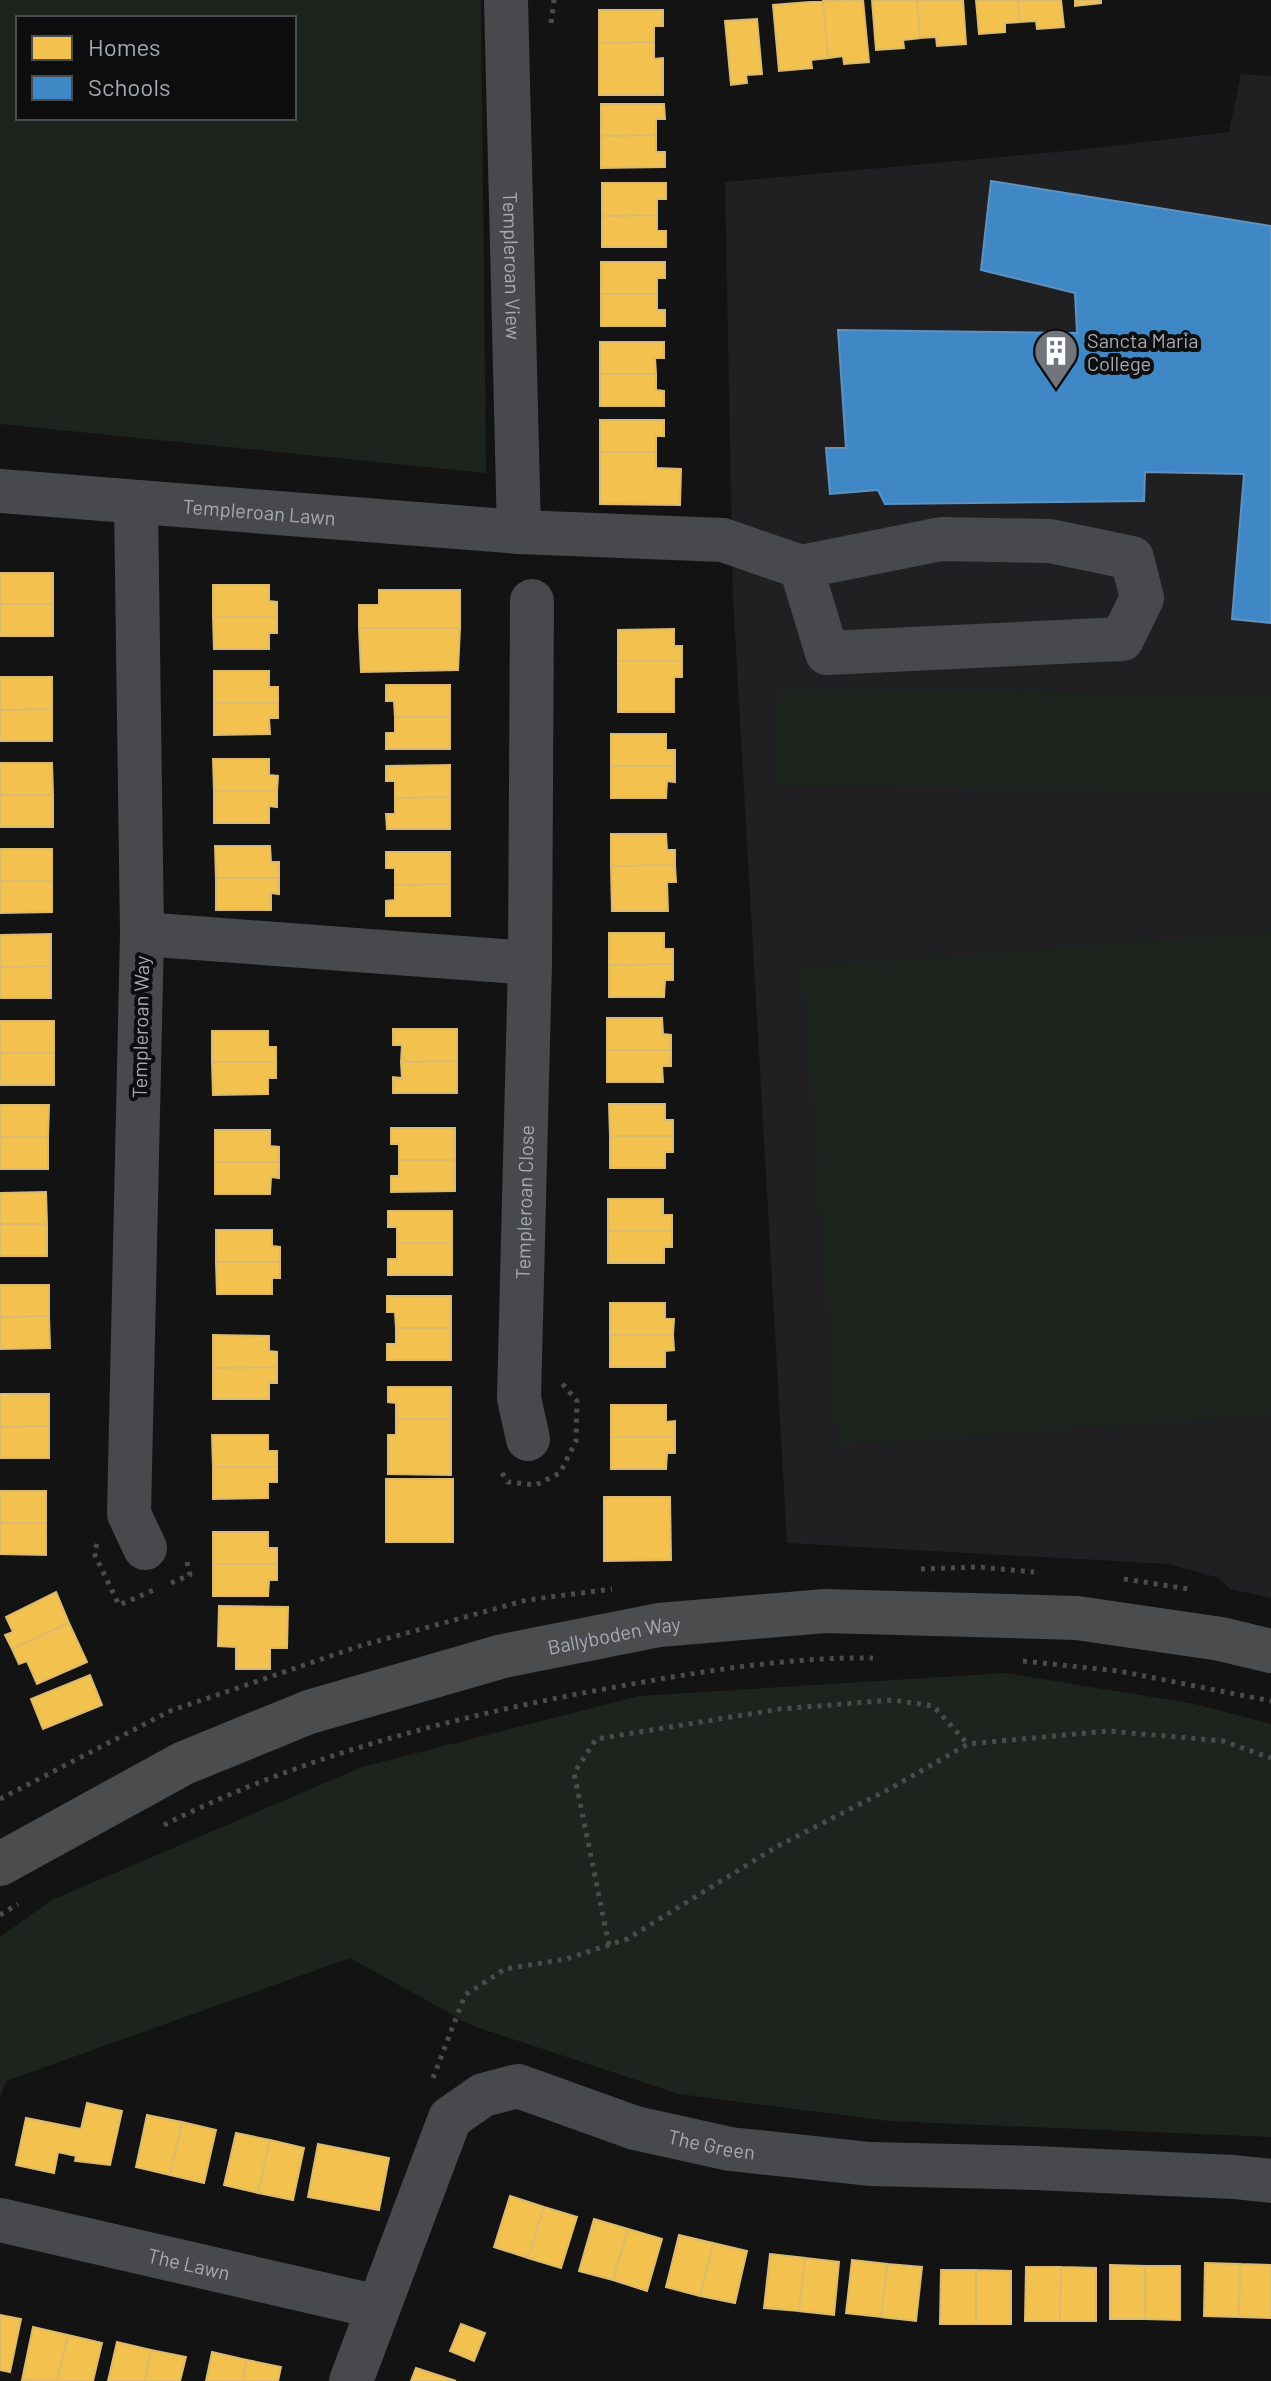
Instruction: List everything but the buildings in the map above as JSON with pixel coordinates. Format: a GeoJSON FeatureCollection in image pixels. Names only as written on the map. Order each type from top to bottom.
{"type":"FeatureCollection","features":[{"type":"Feature","properties":{"kind":"main road","name":"Ballyboden Way"},"geometry":{"type":"LineString","coordinates":[[0,1864],[184,1763],[309,1712],[503,1656],[659,1625],[825,1611],[1077,1618],[1221,1639],[1271,1651]]}},
{"type":"Feature","properties":{"kind":"street","name":"Templeroan View"},"geometry":{"type":"LineString","coordinates":[[506,0],[519,532]]}},
{"type":"Feature","properties":{"kind":"street","name":"Templeroan Lawn"},"geometry":{"type":"LineString","coordinates":[[0,491],[519,532],[723,540],[801,567]]}},
{"type":"Feature","properties":{"kind":"street","name":"Templeroan Way"},"geometry":{"type":"LineString","coordinates":[[136,502],[142,934],[129,1514],[164,1548]]}},
{"type":"Feature","properties":{"kind":"street"},"geometry":{"type":"LineString","coordinates":[[941,539],[1050,541],[1132,558],[1142,598],[1122,639],[827,653],[801,567],[941,539]]}},
{"type":"Feature","properties":{"kind":"street","name":"Templeroan Close"},"geometry":{"type":"LineString","coordinates":[[514,1455],[519,1398],[530,963],[532,601]]}},
{"type":"Feature","properties":{"kind":"street"},"geometry":{"type":"LineString","coordinates":[[142,934],[530,963]]}},
{"type":"Feature","properties":{"kind":"street","name":"The Green"},"geometry":{"type":"LineString","coordinates":[[351,2381],[450,2118],[483,2095],[518,2086],[635,2128],[730,2149],[870,2164],[1051,2168],[1271,2181]]}},
{"type":"Feature","properties":{"kind":"street","name":"The Lawn"},"geometry":{"type":"LineString","coordinates":[[0,2220],[378,2307]]}},
{"type":"Feature","properties":{"kind":"path"},"geometry":{"type":"LineString","coordinates":[[552,38],[554,0]]}},
{"type":"Feature","properties":{"kind":"path"},"geometry":{"type":"LineString","coordinates":[[514,1455],[508,1482],[536,1485],[560,1473]]}},
{"type":"Feature","properties":{"kind":"path"},"geometry":{"type":"LineString","coordinates":[[100,1531],[94,1553],[119,1605],[190,1575],[164,1548]]}},
{"type":"Feature","properties":{"kind":"path"},"geometry":{"type":"LineString","coordinates":[[156,1830],[212,1801],[365,1745],[523,1703],[727,1666],[880,1658]]}},
{"type":"Feature","properties":{"kind":"path"},"geometry":{"type":"LineString","coordinates":[[1015,1661],[1119,1671],[1271,1701]]}},
{"type":"Feature","properties":{"kind":"path"},"geometry":{"type":"LineString","coordinates":[[609,1945],[574,1773],[596,1739],[780,1709],[893,1700],[933,1706],[968,1744]]}},
{"type":"Feature","properties":{"kind":"path"},"geometry":{"type":"LineString","coordinates":[[430,2084],[465,1995],[505,1969],[566,1959],[627,1939],[778,1846],[893,1787],[968,1744],[1108,1731],[1223,1741],[1271,1758]]}},
{"type":"Feature","properties":{"kind":"path"},"geometry":{"type":"LineString","coordinates":[[0,1915],[22,1901]]}},
{"type":"Feature","properties":{"kind":"shaded area"},"geometry":{"type":"Polygon","coordinates":[[[0,0],[481,0],[486,473],[0,424],[0,0]]]}},
{"type":"Feature","properties":{"kind":"shaded area","name":"Sancta Maria College"},"geometry":{"type":"Polygon","coordinates":[[[1241,74],[1271,76],[1271,1598],[1230,1589],[1219,1578],[1169,1564],[787,1543],[733,598],[725,182],[1078,150],[1229,132],[1241,74]]]}},
{"type":"Feature","properties":{"kind":"shaded area"},"geometry":{"type":"Polygon","coordinates":[[[778,689],[1271,695],[1271,793],[777,786],[778,689]]]}},
{"type":"Feature","properties":{"kind":"shaded area"},"geometry":{"type":"Polygon","coordinates":[[[1271,932],[1271,1414],[838,1445],[802,967],[1271,932]]]}},
{"type":"Feature","properties":{"kind":"shaded area"},"geometry":{"type":"Polygon","coordinates":[[[1006,1673],[1195,1704],[1271,1724],[1271,2137],[889,2121],[679,2094],[473,2026],[350,1958],[6,2081],[0,2098],[0,1937],[52,1900],[362,1767],[639,1696],[1006,1673]]]}},
{"type":"Feature","properties":{"kind":"place","name":"Sancta Maria College"},"geometry":{"type":"Point","coordinates":[1056,390]}}]}
